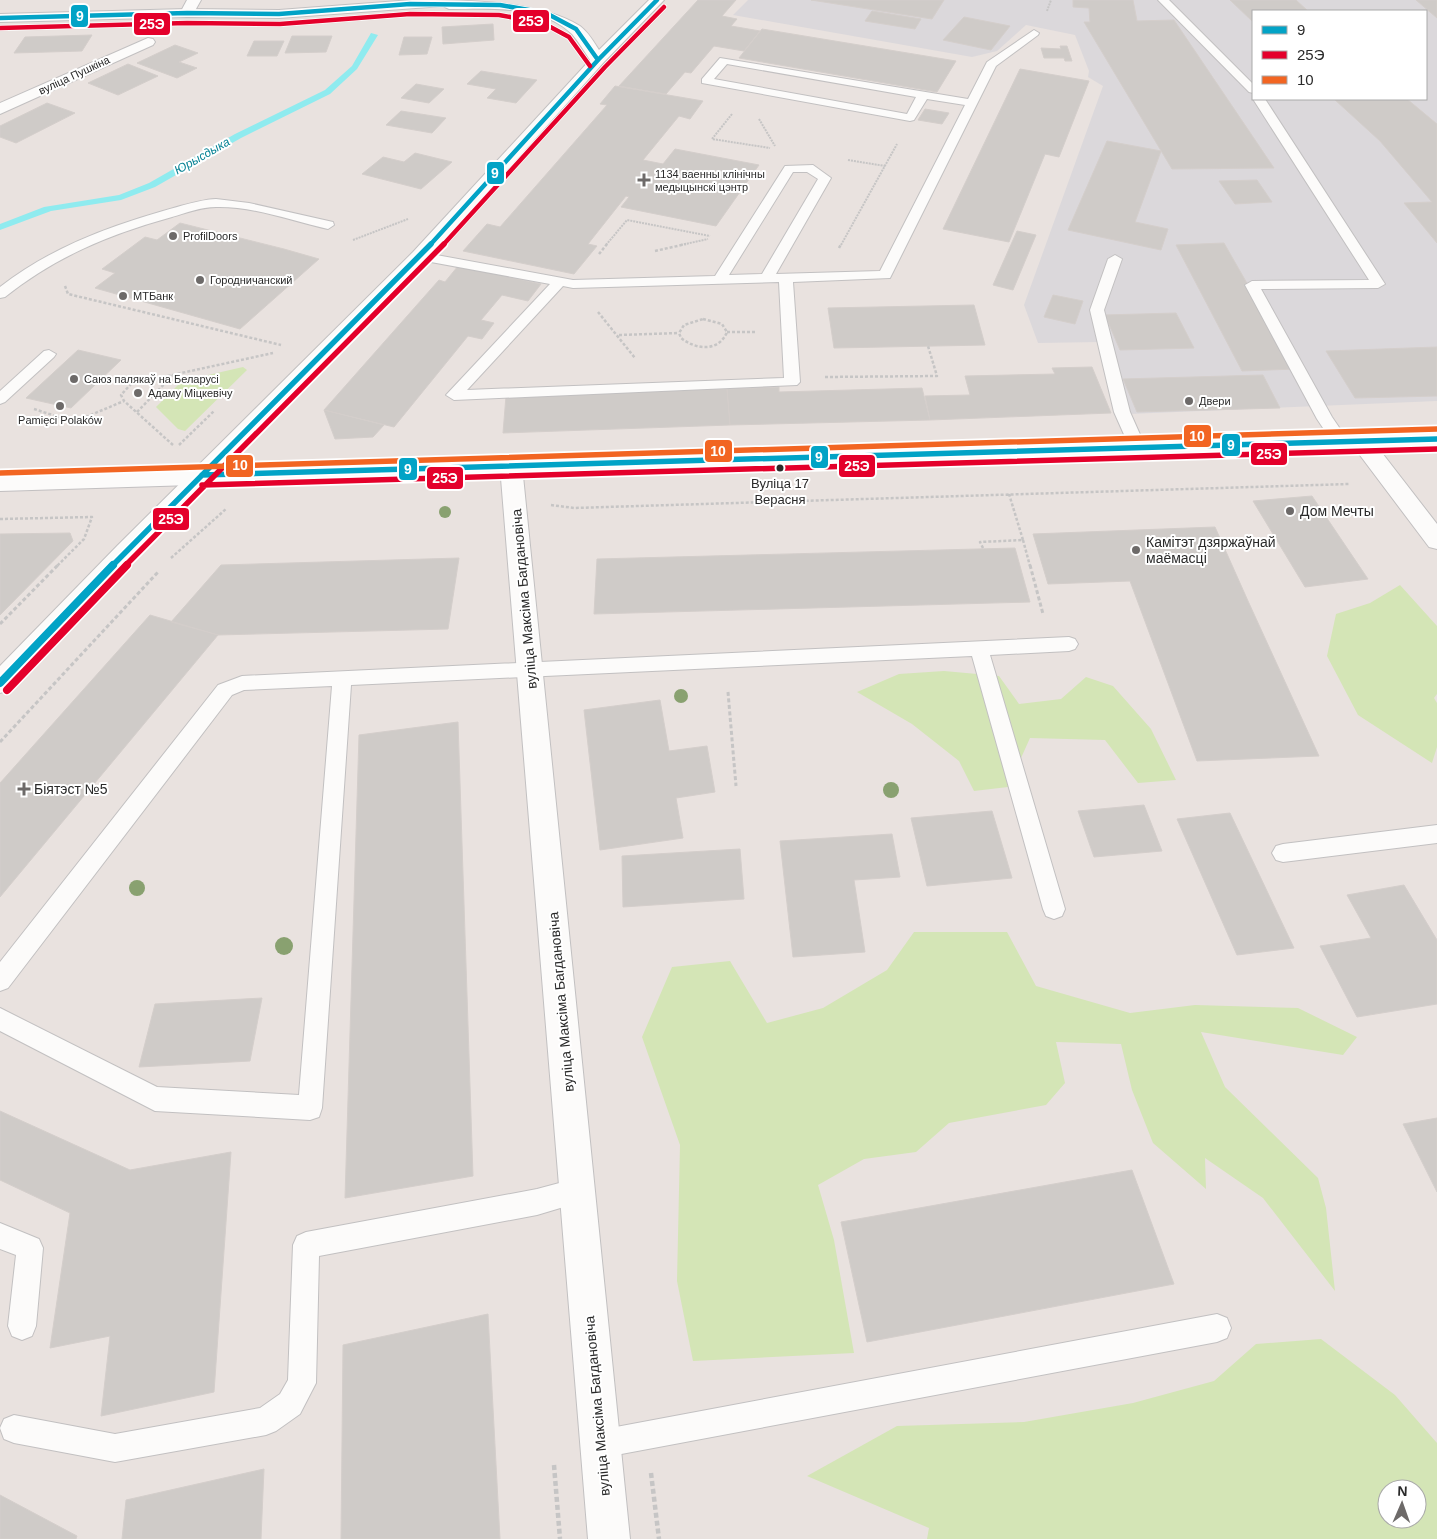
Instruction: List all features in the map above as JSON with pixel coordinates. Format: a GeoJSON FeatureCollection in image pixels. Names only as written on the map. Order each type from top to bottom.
{"type":"FeatureCollection","features":[{"type":"Feature","properties":{"kind":"main road"},"geometry":{"type":"LineString","coordinates":[[0,18],[266,0]]}},
{"type":"Feature","properties":{"kind":"main road"},"geometry":{"type":"LineString","coordinates":[[190,6],[279,14],[469,0]]}},
{"type":"Feature","properties":{"kind":"main road"},"geometry":{"type":"LineString","coordinates":[[0,683],[126,551],[420,256],[598,60],[657,0]]}},
{"type":"Feature","properties":{"kind":"main road"},"geometry":{"type":"LineString","coordinates":[[410,4],[500,5],[546,13],[576,29],[598,60]]}},
{"type":"Feature","properties":{"kind":"main road","name":"вуліца Пушкіна"},"geometry":{"type":"LineString","coordinates":[[0,109],[148,42]]}},
{"type":"Feature","properties":{"kind":"main road"},"geometry":{"type":"LineString","coordinates":[[2,486],[202,475],[1437,439]]}},
{"type":"Feature","properties":{"kind":"main road"},"geometry":{"type":"LineString","coordinates":[[1351,442],[1437,541]]}},
{"type":"Feature","properties":{"kind":"main road","name":"вуліца Максіма Багдановіча"},"geometry":{"type":"LineString","coordinates":[[511,466],[516,501],[609,1539]]}},
{"type":"Feature","properties":{"kind":"lane"},"geometry":{"type":"LineString","coordinates":[[1163,0],[1252,89]]}},
{"type":"Feature","properties":{"kind":"lane"},"geometry":{"type":"LineString","coordinates":[[420,256],[459,261],[567,282],[885,275],[991,64],[1034,33]]}},
{"type":"Feature","properties":{"kind":"lane"},"geometry":{"type":"LineString","coordinates":[[924,95],[910,118],[706,81],[724,60],[971,103]]}},
{"type":"Feature","properties":{"kind":"lane"},"geometry":{"type":"LineString","coordinates":[[1260,100],[1378,284],[1252,285],[1325,419],[1351,442]]}},
{"type":"Feature","properties":{"kind":"lane"},"geometry":{"type":"LineString","coordinates":[[719,280],[789,169],[809,168],[825,178],[767,278]]}},
{"type":"Feature","properties":{"kind":"lane"},"geometry":{"type":"LineString","coordinates":[[0,294],[27,274],[106,233],[136,221],[199,205],[223,203],[328,225]]}},
{"type":"Feature","properties":{"kind":"lane"},"geometry":{"type":"LineString","coordinates":[[1115,259],[1096,310],[1122,412],[1138,448]]}},
{"type":"Feature","properties":{"kind":"lane"},"geometry":{"type":"LineString","coordinates":[[567,282],[454,395],[792,382],[786,278]]}},
{"type":"Feature","properties":{"kind":"lane"},"geometry":{"type":"LineString","coordinates":[[0,399],[49,354]]}},
{"type":"Feature","properties":{"kind":"lane"},"geometry":{"type":"LineString","coordinates":[[0,980],[225,690],[242,683],[1060,644]]}},
{"type":"Feature","properties":{"kind":"lane"},"geometry":{"type":"LineString","coordinates":[[979,648],[1054,909]]}},
{"type":"Feature","properties":{"kind":"lane"},"geometry":{"type":"LineString","coordinates":[[0,1019],[155,1099],[310,1108],[342,679]]}},
{"type":"Feature","properties":{"kind":"lane"},"geometry":{"type":"LineString","coordinates":[[1283,853],[1437,834]]}},
{"type":"Feature","properties":{"kind":"lane"},"geometry":{"type":"LineString","coordinates":[[14,1429],[115,1448],[266,1421],[290,1404],[302,1383],[306,1245],[537,1202],[578,1191]]}},
{"type":"Feature","properties":{"kind":"lane"},"geometry":{"type":"LineString","coordinates":[[0,1236],[30,1248],[22,1326]]}},
{"type":"Feature","properties":{"kind":"lane"},"geometry":{"type":"LineString","coordinates":[[600,1444],[1216,1328]]}},
{"type":"Feature","properties":{"kind":"path"},"geometry":{"type":"LineString","coordinates":[[754,112],[789,169]]}},
{"type":"Feature","properties":{"kind":"path"},"geometry":{"type":"LineString","coordinates":[[349,242],[409,219],[402,225]]}},
{"type":"Feature","properties":{"kind":"path"},"geometry":{"type":"LineString","coordinates":[[639,363],[618,335],[567,282],[627,220],[743,243]]}},
{"type":"Feature","properties":{"kind":"path"},"geometry":{"type":"LineString","coordinates":[[27,274],[64,282],[68,294],[281,345]]}},
{"type":"Feature","properties":{"kind":"path"},"geometry":{"type":"LineString","coordinates":[[702,319],[722,324],[727,332],[723,341],[704,348],[690,345],[680,338],[679,333],[684,325],[702,319]]}},
{"type":"Feature","properties":{"kind":"path"},"geometry":{"type":"LineString","coordinates":[[618,335],[679,333]]}},
{"type":"Feature","properties":{"kind":"path"},"geometry":{"type":"LineString","coordinates":[[266,360],[288,339]]}},
{"type":"Feature","properties":{"kind":"path"},"geometry":{"type":"LineString","coordinates":[[792,378],[937,376],[928,346]]}},
{"type":"Feature","properties":{"kind":"path"},"geometry":{"type":"LineString","coordinates":[[176,448],[124,401],[121,395],[131,384],[272,354]]}},
{"type":"Feature","properties":{"kind":"path"},"geometry":{"type":"LineString","coordinates":[[137,412],[173,375]]}},
{"type":"Feature","properties":{"kind":"path"},"geometry":{"type":"LineString","coordinates":[[31,408],[74,422],[124,401]]}},
{"type":"Feature","properties":{"kind":"path"},"geometry":{"type":"LineString","coordinates":[[168,448],[176,448],[218,407]]}},
{"type":"Feature","properties":{"kind":"path"},"geometry":{"type":"LineString","coordinates":[[516,501],[574,508],[1358,483]]}},
{"type":"Feature","properties":{"kind":"path"},"geometry":{"type":"LineString","coordinates":[[1009,494],[1023,540],[1060,644]]}},
{"type":"Feature","properties":{"kind":"path"},"geometry":{"type":"LineString","coordinates":[[166,562],[228,507]]}},
{"type":"Feature","properties":{"kind":"path"},"geometry":{"type":"LineString","coordinates":[[0,519],[92,517],[84,539],[0,624]]}},
{"type":"Feature","properties":{"kind":"path"},"geometry":{"type":"LineString","coordinates":[[983,548],[980,542],[1023,540]]}},
{"type":"Feature","properties":{"kind":"path"},"geometry":{"type":"LineString","coordinates":[[0,742],[160,570]]}},
{"type":"Feature","properties":{"kind":"path"},"geometry":{"type":"LineString","coordinates":[[725,659],[736,786]]}},
{"type":"Feature","properties":{"kind":"shaded area"},"geometry":{"type":"Polygon","coordinates":[[[748,0],[1437,0],[1437,401],[1129,414],[1100,342],[1038,343],[1024,305],[1103,86],[1088,77],[1089,71],[1075,35],[1026,25],[997,51],[972,57],[733,15],[748,0]]]}},
{"type":"Feature","properties":{"kind":"green space"},"geometry":{"type":"Polygon","coordinates":[[[243,367],[247,370],[185,431],[178,429],[156,407],[182,381],[243,367]]]}},
{"type":"Feature","properties":{"kind":"green space"},"geometry":{"type":"Polygon","coordinates":[[[1400,585],[1437,626],[1437,694],[1434,698],[1437,703],[1437,747],[1432,763],[1358,715],[1327,656],[1336,614],[1370,603],[1400,585]]]}},
{"type":"Feature","properties":{"kind":"green space"},"geometry":{"type":"Polygon","coordinates":[[[944,671],[999,676],[1019,704],[1061,699],[1086,677],[1113,686],[1151,729],[1176,780],[1138,783],[1105,740],[1030,738],[1008,787],[974,791],[959,761],[912,724],[857,692],[899,674],[944,671]]]}},
{"type":"Feature","properties":{"kind":"green space"},"geometry":{"type":"Polygon","coordinates":[[[914,932],[1007,932],[1036,986],[1130,1013],[1195,1005],[1298,1008],[1357,1037],[1343,1055],[1201,1032],[1225,1087],[1318,1178],[1326,1208],[1335,1291],[1263,1198],[1205,1158],[1206,1189],[1153,1143],[1132,1090],[1121,1044],[1056,1042],[1065,1083],[1046,1105],[949,1123],[916,1152],[864,1159],[818,1185],[834,1240],[854,1353],[693,1361],[677,1281],[680,1145],[642,1037],[672,967],[730,961],[767,1023],[823,1008],[887,970],[914,932]]]}},
{"type":"Feature","properties":{"kind":"green space"},"geometry":{"type":"Polygon","coordinates":[[[1321,1339],[1395,1395],[1437,1443],[1437,1539],[927,1539],[929,1528],[807,1476],[897,1426],[1024,1422],[1133,1403],[1214,1381],[1256,1344],[1321,1339]]]}},
{"type":"Feature","properties":{"kind":"building"},"geometry":{"type":"Polygon","coordinates":[[[698,0],[736,0],[722,16],[737,19],[731,26],[760,31],[744,51],[714,46],[691,73],[685,72],[666,94],[619,86],[698,0]]]}},
{"type":"Feature","properties":{"kind":"building"},"geometry":{"type":"Polygon","coordinates":[[[811,0],[944,0],[932,19],[811,0]]]}},
{"type":"Feature","properties":{"kind":"building"},"geometry":{"type":"Polygon","coordinates":[[[1073,0],[1133,0],[1137,21],[1174,20],[1274,168],[1172,169],[1084,22],[1090,22],[1089,8],[1073,7],[1073,0]]]}},
{"type":"Feature","properties":{"kind":"building"},"geometry":{"type":"Polygon","coordinates":[[[1230,0],[1296,0],[1307,10],[1252,10],[1252,21],[1230,0]]]}},
{"type":"Feature","properties":{"kind":"building"},"geometry":{"type":"Polygon","coordinates":[[[1416,0],[1437,0],[1437,18],[1416,0]]]}},
{"type":"Feature","properties":{"kind":"building"},"geometry":{"type":"Polygon","coordinates":[[[872,11],[921,19],[915,29],[865,21],[872,11]]]}},
{"type":"Feature","properties":{"kind":"building"},"geometry":{"type":"Polygon","coordinates":[[[964,17],[1010,26],[991,50],[943,40],[964,17]]]}},
{"type":"Feature","properties":{"kind":"building"},"geometry":{"type":"Polygon","coordinates":[[[493,24],[494,40],[443,44],[442,27],[493,24]]]}},
{"type":"Feature","properties":{"kind":"building"},"geometry":{"type":"Polygon","coordinates":[[[762,29],[956,61],[937,92],[739,58],[762,29]]]}},
{"type":"Feature","properties":{"kind":"building"},"geometry":{"type":"Polygon","coordinates":[[[92,35],[82,51],[14,53],[25,37],[92,35]]]}},
{"type":"Feature","properties":{"kind":"building"},"geometry":{"type":"Polygon","coordinates":[[[292,36],[332,36],[326,52],[285,53],[292,36]]]}},
{"type":"Feature","properties":{"kind":"building"},"geometry":{"type":"Polygon","coordinates":[[[404,37],[432,37],[427,54],[399,55],[404,37]]]}},
{"type":"Feature","properties":{"kind":"building"},"geometry":{"type":"Polygon","coordinates":[[[254,41],[284,41],[277,56],[247,56],[254,41]]]}},
{"type":"Feature","properties":{"kind":"building"},"geometry":{"type":"Polygon","coordinates":[[[175,45],[198,53],[179,62],[197,68],[177,78],[137,63],[175,45]]]}},
{"type":"Feature","properties":{"kind":"building"},"geometry":{"type":"Polygon","coordinates":[[[1060,46],[1067,46],[1072,61],[1065,61],[1064,58],[1044,58],[1041,48],[1061,49],[1060,46]]]}},
{"type":"Feature","properties":{"kind":"building"},"geometry":{"type":"Polygon","coordinates":[[[128,64],[158,76],[118,95],[88,83],[128,64]]]}},
{"type":"Feature","properties":{"kind":"building"},"geometry":{"type":"Polygon","coordinates":[[[1020,69],[1089,81],[1059,157],[1045,154],[1009,242],[943,229],[1020,69]]]}},
{"type":"Feature","properties":{"kind":"building"},"geometry":{"type":"Polygon","coordinates":[[[481,71],[537,80],[516,103],[487,98],[496,89],[467,84],[481,71]]]}},
{"type":"Feature","properties":{"kind":"building"},"geometry":{"type":"Polygon","coordinates":[[[416,84],[444,89],[429,103],[401,98],[416,84]]]}},
{"type":"Feature","properties":{"kind":"building","name":"1134 ваенны клінічны медыцынскі цэнтр"},"geometry":{"type":"Polygon","coordinates":[[[615,86],[703,101],[690,119],[679,116],[643,160],[663,164],[675,149],[759,165],[716,226],[621,207],[629,197],[626,196],[588,244],[597,246],[574,274],[463,251],[487,224],[500,227],[607,105],[600,104],[615,86]]]}},
{"type":"Feature","properties":{"kind":"building"},"geometry":{"type":"Polygon","coordinates":[[[1335,100],[1408,100],[1437,124],[1437,243],[1404,203],[1432,202],[1380,141],[1335,100]]]}},
{"type":"Feature","properties":{"kind":"building"},"geometry":{"type":"Polygon","coordinates":[[[47,103],[75,113],[16,143],[0,137],[0,126],[47,103]]]}},
{"type":"Feature","properties":{"kind":"building"},"geometry":{"type":"Polygon","coordinates":[[[925,109],[949,113],[942,124],[918,120],[925,109]]]}},
{"type":"Feature","properties":{"kind":"building"},"geometry":{"type":"Polygon","coordinates":[[[401,111],[446,118],[432,133],[386,125],[401,111]]]}},
{"type":"Feature","properties":{"kind":"building"},"geometry":{"type":"Polygon","coordinates":[[[1107,141],[1161,151],[1135,222],[1168,229],[1161,250],[1068,230],[1107,141]]]}},
{"type":"Feature","properties":{"kind":"building"},"geometry":{"type":"Polygon","coordinates":[[[415,153],[452,162],[421,189],[362,174],[383,157],[404,162],[415,153]]]}},
{"type":"Feature","properties":{"kind":"building"},"geometry":{"type":"Polygon","coordinates":[[[1257,180],[1272,202],[1235,204],[1219,181],[1257,180]]]}},
{"type":"Feature","properties":{"kind":"building","name":"Городничанский"},"geometry":{"type":"Polygon","coordinates":[[[180,223],[319,259],[240,329],[95,288],[115,273],[102,269],[145,237],[157,240],[180,223]]]}},
{"type":"Feature","properties":{"kind":"building"},"geometry":{"type":"Polygon","coordinates":[[[1017,231],[1036,235],[1013,290],[993,285],[1017,231]]]}},
{"type":"Feature","properties":{"kind":"building"},"geometry":{"type":"Polygon","coordinates":[[[1224,243],[1296,369],[1242,371],[1176,245],[1224,243]]]}},
{"type":"Feature","properties":{"kind":"building"},"geometry":{"type":"Polygon","coordinates":[[[458,266],[541,284],[528,301],[502,295],[481,320],[494,323],[482,339],[468,336],[394,427],[324,410],[439,280],[445,282],[458,266]]]}},
{"type":"Feature","properties":{"kind":"building"},"geometry":{"type":"Polygon","coordinates":[[[1053,295],[1083,301],[1075,324],[1044,317],[1053,295]]]}},
{"type":"Feature","properties":{"kind":"building"},"geometry":{"type":"Polygon","coordinates":[[[974,305],[985,345],[834,348],[828,308],[974,305]]]}},
{"type":"Feature","properties":{"kind":"building"},"geometry":{"type":"Polygon","coordinates":[[[1176,313],[1194,348],[1120,350],[1105,315],[1176,313]]]}},
{"type":"Feature","properties":{"kind":"building"},"geometry":{"type":"Polygon","coordinates":[[[1437,347],[1437,396],[1355,398],[1326,351],[1437,347]]]}},
{"type":"Feature","properties":{"kind":"building","name":"Саюз палякаў на Беларусі"},"geometry":{"type":"Polygon","coordinates":[[[78,350],[121,360],[71,408],[26,398],[78,350]]]}},
{"type":"Feature","properties":{"kind":"building"},"geometry":{"type":"Polygon","coordinates":[[[1092,367],[1111,413],[930,420],[925,396],[970,395],[965,376],[1055,374],[1052,368],[1092,367]]]}},
{"type":"Feature","properties":{"kind":"building"},"geometry":{"type":"Polygon","coordinates":[[[1263,375],[1280,408],[1137,412],[1123,379],[1263,375]]]}},
{"type":"Feature","properties":{"kind":"building"},"geometry":{"type":"Polygon","coordinates":[[[779,387],[779,392],[922,388],[930,420],[730,425],[727,389],[779,387]]]}},
{"type":"Feature","properties":{"kind":"building"},"geometry":{"type":"Polygon","coordinates":[[[727,389],[730,425],[503,433],[506,396],[727,389]]]}},
{"type":"Feature","properties":{"kind":"building"},"geometry":{"type":"Polygon","coordinates":[[[324,410],[384,425],[373,437],[335,439],[324,410]]]}},
{"type":"Feature","properties":{"kind":"building"},"geometry":{"type":"Polygon","coordinates":[[[1312,496],[1368,579],[1305,587],[1253,501],[1312,496]]]}},
{"type":"Feature","properties":{"kind":"building"},"geometry":{"type":"Polygon","coordinates":[[[1215,527],[1319,756],[1197,761],[1130,581],[1048,584],[1033,534],[1215,527]]]}},
{"type":"Feature","properties":{"kind":"building"},"geometry":{"type":"Polygon","coordinates":[[[70,533],[73,541],[0,615],[0,534],[70,533]]]}},
{"type":"Feature","properties":{"kind":"building"},"geometry":{"type":"Polygon","coordinates":[[[1015,548],[1030,602],[594,614],[597,559],[1015,548]]]}},
{"type":"Feature","properties":{"kind":"building"},"geometry":{"type":"Polygon","coordinates":[[[459,558],[448,629],[218,635],[171,622],[221,565],[459,558]]]}},
{"type":"Feature","properties":{"kind":"building"},"geometry":{"type":"Polygon","coordinates":[[[150,615],[218,635],[0,897],[0,783],[150,615]]]}},
{"type":"Feature","properties":{"kind":"building"},"geometry":{"type":"Polygon","coordinates":[[[660,700],[669,751],[707,746],[715,792],[676,798],[683,838],[600,850],[584,710],[660,700]]]}},
{"type":"Feature","properties":{"kind":"building"},"geometry":{"type":"Polygon","coordinates":[[[458,722],[473,1176],[345,1198],[359,735],[458,722]]]}},
{"type":"Feature","properties":{"kind":"building"},"geometry":{"type":"Polygon","coordinates":[[[1144,805],[1162,851],[1094,857],[1078,811],[1144,805]]]}},
{"type":"Feature","properties":{"kind":"building"},"geometry":{"type":"Polygon","coordinates":[[[992,811],[1012,878],[927,886],[911,818],[992,811]]]}},
{"type":"Feature","properties":{"kind":"building"},"geometry":{"type":"Polygon","coordinates":[[[1230,813],[1294,948],[1237,955],[1177,819],[1230,813]]]}},
{"type":"Feature","properties":{"kind":"building"},"geometry":{"type":"Polygon","coordinates":[[[892,834],[900,877],[854,880],[865,952],[793,957],[780,841],[892,834]]]}},
{"type":"Feature","properties":{"kind":"building"},"geometry":{"type":"Polygon","coordinates":[[[740,849],[744,899],[623,907],[622,856],[740,849]]]}},
{"type":"Feature","properties":{"kind":"building"},"geometry":{"type":"Polygon","coordinates":[[[1404,885],[1437,940],[1437,1004],[1357,1017],[1320,946],[1371,938],[1347,895],[1404,885]]]}},
{"type":"Feature","properties":{"kind":"building"},"geometry":{"type":"Polygon","coordinates":[[[262,998],[250,1061],[139,1067],[155,1004],[262,998]]]}},
{"type":"Feature","properties":{"kind":"building"},"geometry":{"type":"Polygon","coordinates":[[[0,1111],[130,1170],[231,1152],[214,1392],[101,1416],[110,1336],[50,1348],[70,1213],[0,1180],[0,1111]]]}},
{"type":"Feature","properties":{"kind":"building"},"geometry":{"type":"Polygon","coordinates":[[[1437,1118],[1437,1192],[1403,1124],[1437,1118]]]}},
{"type":"Feature","properties":{"kind":"building"},"geometry":{"type":"Polygon","coordinates":[[[1132,1170],[1174,1284],[867,1342],[841,1222],[1132,1170]]]}},
{"type":"Feature","properties":{"kind":"building"},"geometry":{"type":"Polygon","coordinates":[[[488,1314],[500,1539],[341,1539],[343,1345],[488,1314]]]}},
{"type":"Feature","properties":{"kind":"building"},"geometry":{"type":"Polygon","coordinates":[[[264,1469],[261,1539],[122,1539],[126,1500],[264,1469]]]}},
{"type":"Feature","properties":{"kind":"building"},"geometry":{"type":"Polygon","coordinates":[[[0,1495],[77,1536],[76,1539],[0,1539],[0,1495]]]}},
{"type":"Feature","properties":{"kind":"waterway","name":"Юрысдыка"},"geometry":{"type":"LineString","coordinates":[[0,227],[48,209],[121,197],[137,192],[166,178],[238,136],[303,106],[328,92],[345,79],[355,68],[374,35]]}},
{"type":"Feature","properties":{"kind":"transit line","name":"9"},"geometry":{"type":"LineString","coordinates":[[0,683],[126,551],[420,256],[598,60],[657,0]]}},
{"type":"Feature","properties":{"kind":"transit line","name":"9"},"geometry":{"type":"LineString","coordinates":[[0,18],[187,13],[279,14],[410,4],[500,5],[546,13],[576,29],[598,60]]}},
{"type":"Feature","properties":{"kind":"transit line","name":"25Э"},"geometry":{"type":"LineString","coordinates":[[7,690],[133,558],[427,263],[605,67],[664,7]]}},
{"type":"Feature","properties":{"kind":"transit line","name":"25Э"},"geometry":{"type":"LineString","coordinates":[[0,28],[187,23],[280,24],[410,14],[499,15],[543,23],[569,37],[590,66]]}},
{"type":"Feature","properties":{"kind":"transit line","name":"10"},"geometry":{"type":"LineString","coordinates":[[0,473],[1437,429]]}},
{"type":"Feature","properties":{"kind":"transit line","name":"9"},"geometry":{"type":"LineString","coordinates":[[202,475],[1437,439]]}},
{"type":"Feature","properties":{"kind":"transit line","name":"25Э"},"geometry":{"type":"LineString","coordinates":[[202,485],[1437,449]]}},
{"type":"Feature","properties":{"kind":"place","name":"1134 ваенны клінічны медыцынскі цэнтр"},"geometry":{"type":"Point","coordinates":[644,180]}},
{"type":"Feature","properties":{"kind":"place","name":"ProfilDoors"},"geometry":{"type":"Point","coordinates":[173,236]}},
{"type":"Feature","properties":{"kind":"place","name":"Городничанский"},"geometry":{"type":"Point","coordinates":[200,280]}},
{"type":"Feature","properties":{"kind":"place","name":"МТБанк"},"geometry":{"type":"Point","coordinates":[123,296]}},
{"type":"Feature","properties":{"kind":"place","name":"Саюз палякаў на Беларусі"},"geometry":{"type":"Point","coordinates":[74,379]}},
{"type":"Feature","properties":{"kind":"place","name":"Адаму Міцкевічу"},"geometry":{"type":"Point","coordinates":[138,393]}},
{"type":"Feature","properties":{"kind":"place","name":"Двери"},"geometry":{"type":"Point","coordinates":[1189,401]}},
{"type":"Feature","properties":{"kind":"place","name":"Pamięci Polaków"},"geometry":{"type":"Point","coordinates":[60,406]}},
{"type":"Feature","properties":{"kind":"place","name":"Вуліца 17 Верасня"},"geometry":{"type":"Point","coordinates":[780,468]}},
{"type":"Feature","properties":{"kind":"place","name":"Дом Мечты"},"geometry":{"type":"Point","coordinates":[1290,511]}},
{"type":"Feature","properties":{"kind":"place","name":"Камітэт дзяржаўнай маёмасці"},"geometry":{"type":"Point","coordinates":[1136,550]}},
{"type":"Feature","properties":{"kind":"place","name":"Біятэст №5"},"geometry":{"type":"Point","coordinates":[24,789]}}]}
